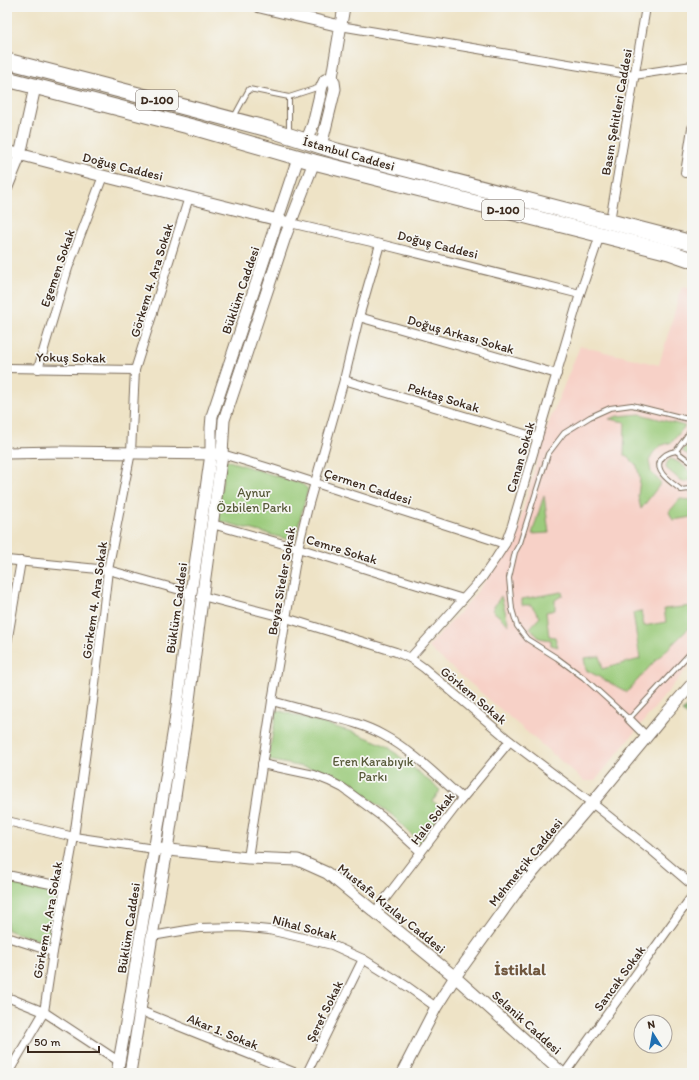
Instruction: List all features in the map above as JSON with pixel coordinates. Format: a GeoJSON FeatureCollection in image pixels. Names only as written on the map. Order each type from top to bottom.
{"type":"FeatureCollection","features":[{"type":"Feature","properties":{"kind":"highway","name":"İstanbul Caddesi"},"geometry":{"type":"LineString","coordinates":[[7,61],[289,135],[321,146],[692,243]]}},
{"type":"Feature","properties":{"kind":"highway","name":"İstanbul Caddesi"},"geometry":{"type":"LineString","coordinates":[[7,79],[196,128],[298,158],[669,252],[692,260]]}},
{"type":"Feature","properties":{"kind":"highway"},"geometry":{"type":"LineString","coordinates":[[298,158],[306,142]]}},
{"type":"Feature","properties":{"kind":"highway"},"geometry":{"type":"LineString","coordinates":[[314,162],[321,146]]}},
{"type":"Feature","properties":{"kind":"main road"},"geometry":{"type":"LineString","coordinates":[[260,7],[340,26]]}},
{"type":"Feature","properties":{"kind":"main road"},"geometry":{"type":"LineString","coordinates":[[321,146],[335,89],[332,77],[344,7]]}},
{"type":"Feature","properties":{"kind":"main road"},"geometry":{"type":"LineString","coordinates":[[306,142],[313,124],[322,86],[325,80],[332,77]]}},
{"type":"Feature","properties":{"kind":"main road"},"geometry":{"type":"LineString","coordinates":[[7,187],[20,155],[34,87]]}},
{"type":"Feature","properties":{"kind":"main road","name":"Doğuş Caddesi"},"geometry":{"type":"LineString","coordinates":[[7,151],[290,223]]}},
{"type":"Feature","properties":{"kind":"main road","name":"Büklüm Caddesi"},"geometry":{"type":"LineString","coordinates":[[130,1073],[167,850],[186,723],[212,524],[217,454],[211,428],[212,416],[298,158]]}},
{"type":"Feature","properties":{"kind":"main road","name":"Büklüm Caddesi"},"geometry":{"type":"LineString","coordinates":[[117,1073],[175,722],[191,593],[224,420],[290,223],[314,162]]}},
{"type":"Feature","properties":{"kind":"main road","name":"Çermen Caddesi"},"geometry":{"type":"LineString","coordinates":[[7,453],[131,452],[217,454]]}},
{"type":"Feature","properties":{"kind":"main road"},"geometry":{"type":"LineString","coordinates":[[191,593],[202,596]]}},
{"type":"Feature","properties":{"kind":"main road","name":"Mehmetçik Caddesi"},"geometry":{"type":"LineString","coordinates":[[402,1073],[436,1007],[517,891],[692,684]]}},
{"type":"Feature","properties":{"kind":"main road","name":"Mustafa Kızılay Caddesi"},"geometry":{"type":"LineString","coordinates":[[154,849],[248,858],[298,860],[327,873],[456,977]]}},
{"type":"Feature","properties":{"kind":"main road","name":"Selanik Caddesi"},"geometry":{"type":"LineString","coordinates":[[456,977],[562,1073]]}},
{"type":"Feature","properties":{"kind":"street","name":"Basın Şehitleri Caddesi"},"geometry":{"type":"LineString","coordinates":[[610,221],[646,7]]}},
{"type":"Feature","properties":{"kind":"street"},"geometry":{"type":"LineString","coordinates":[[340,26],[634,75],[692,66]]}},
{"type":"Feature","properties":{"kind":"street"},"geometry":{"type":"LineString","coordinates":[[685,173],[692,128]]}},
{"type":"Feature","properties":{"kind":"street","name":"Egemen Sokak"},"geometry":{"type":"LineString","coordinates":[[38,369],[68,268],[103,176]]}},
{"type":"Feature","properties":{"kind":"street","name":"Görkem 4. Ara Sokak"},"geometry":{"type":"LineString","coordinates":[[44,1012],[53,952],[74,837],[93,701],[108,570],[131,452],[135,370],[189,197]]}},
{"type":"Feature","properties":{"kind":"street","name":"Doğuş Caddesi"},"geometry":{"type":"LineString","coordinates":[[290,223],[580,294]]}},
{"type":"Feature","properties":{"kind":"street","name":"Canan Sokak"},"geometry":{"type":"LineString","coordinates":[[410,658],[485,573],[505,544],[512,525],[580,294],[600,235]]}},
{"type":"Feature","properties":{"kind":"street"},"geometry":{"type":"LineString","coordinates":[[667,236],[692,235]]}},
{"type":"Feature","properties":{"kind":"street","name":"Beyaz Siteler Sokak"},"geometry":{"type":"LineString","coordinates":[[248,858],[272,701],[298,548],[314,483],[344,380],[359,317],[380,244]]}},
{"type":"Feature","properties":{"kind":"street","name":"Doğuş Arkası Sokak"},"geometry":{"type":"LineString","coordinates":[[359,317],[557,374]]}},
{"type":"Feature","properties":{"kind":"street","name":"Yokuş Sokak"},"geometry":{"type":"LineString","coordinates":[[7,368],[135,370]]}},
{"type":"Feature","properties":{"kind":"street","name":"Pektaş Sokak"},"geometry":{"type":"LineString","coordinates":[[344,380],[538,438]]}},
{"type":"Feature","properties":{"kind":"street","name":"Çermen Caddesi"},"geometry":{"type":"LineString","coordinates":[[217,454],[269,468],[505,544]]}},
{"type":"Feature","properties":{"kind":"street","name":"Cemre Sokak"},"geometry":{"type":"LineString","coordinates":[[212,524],[298,548],[463,599]]}},
{"type":"Feature","properties":{"kind":"street"},"geometry":{"type":"LineString","coordinates":[[7,560],[108,570],[191,593]]}},
{"type":"Feature","properties":{"kind":"street"},"geometry":{"type":"LineString","coordinates":[[7,643],[21,561]]}},
{"type":"Feature","properties":{"kind":"street","name":"Görkem Sokak"},"geometry":{"type":"LineString","coordinates":[[202,596],[286,618],[396,652],[410,658],[424,668],[510,741],[650,849],[692,886]]}},
{"type":"Feature","properties":{"kind":"street"},"geometry":{"type":"LineString","coordinates":[[272,701],[346,720],[382,734],[399,744],[462,798]]}},
{"type":"Feature","properties":{"kind":"street"},"geometry":{"type":"LineString","coordinates":[[629,719],[647,737]]}},
{"type":"Feature","properties":{"kind":"street","name":"Hale Sokak"},"geometry":{"type":"LineString","coordinates":[[375,912],[462,798],[510,741]]}},
{"type":"Feature","properties":{"kind":"street"},"geometry":{"type":"LineString","coordinates":[[262,764],[314,775],[343,788],[385,819],[421,852]]}},
{"type":"Feature","properties":{"kind":"street"},"geometry":{"type":"LineString","coordinates":[[7,821],[74,837],[154,849]]}},
{"type":"Feature","properties":{"kind":"street"},"geometry":{"type":"LineString","coordinates":[[7,876],[65,887]]}},
{"type":"Feature","properties":{"kind":"street","name":"Sancak Sokak"},"geometry":{"type":"LineString","coordinates":[[565,1073],[692,896]]}},
{"type":"Feature","properties":{"kind":"street","name":"Nihal Sokak"},"geometry":{"type":"LineString","coordinates":[[152,936],[199,928],[238,927],[269,930],[332,945],[363,959],[408,987],[436,1007]]}},
{"type":"Feature","properties":{"kind":"street"},"geometry":{"type":"LineString","coordinates":[[7,937],[53,952]]}},
{"type":"Feature","properties":{"kind":"street","name":"Şeref Sokak"},"geometry":{"type":"LineString","coordinates":[[307,1073],[363,959]]}},
{"type":"Feature","properties":{"kind":"street"},"geometry":{"type":"LineString","coordinates":[[7,997],[44,1012],[120,1062]]}},
{"type":"Feature","properties":{"kind":"street","name":"Akar 1. Sokak"},"geometry":{"type":"LineString","coordinates":[[141,1011],[296,1073]]}},
{"type":"Feature","properties":{"kind":"street"},"geometry":{"type":"LineString","coordinates":[[8,1073],[44,1012]]}},
{"type":"Feature","properties":{"kind":"lane"},"geometry":{"type":"LineString","coordinates":[[232,120],[249,89],[289,97],[322,86]]}},
{"type":"Feature","properties":{"kind":"lane"},"geometry":{"type":"LineString","coordinates":[[289,97],[289,135]]}},
{"type":"Feature","properties":{"kind":"lane"},"geometry":{"type":"LineString","coordinates":[[692,487],[681,490],[659,469],[659,463],[662,457],[670,452],[676,451],[692,429],[692,419],[632,405],[610,408],[590,417],[564,432],[548,454],[520,543],[515,552],[509,578],[512,609],[517,626],[527,639],[557,658],[584,678],[629,719],[692,651]]}},
{"type":"Feature","properties":{"kind":"lane"},"geometry":{"type":"LineString","coordinates":[[676,451],[692,463]]}},
{"type":"Feature","properties":{"kind":"shaded area"},"geometry":{"type":"Polygon","coordinates":[[[682,286],[692,289],[692,662],[595,781],[584,781],[428,647],[467,604],[513,546],[545,432],[580,346],[659,365],[682,286]]]}},
{"type":"Feature","properties":{"kind":"green space"},"geometry":{"type":"Polygon","coordinates":[[[640,414],[685,426],[672,442],[660,446],[653,453],[649,461],[651,472],[661,483],[641,509],[638,496],[640,479],[637,466],[624,455],[625,422],[609,419],[618,416],[640,414]]]}},
{"type":"Feature","properties":{"kind":"green space"},"geometry":{"type":"Polygon","coordinates":[[[692,439],[692,454],[690,456],[682,451],[692,439]]]}},
{"type":"Feature","properties":{"kind":"green space"},"geometry":{"type":"Polygon","coordinates":[[[670,459],[678,462],[687,469],[690,473],[691,480],[685,482],[680,480],[666,468],[670,459]]]}},
{"type":"Feature","properties":{"kind":"green space","name":"Aynur Özbilen Parkı"},"geometry":{"type":"Polygon","coordinates":[[[226,460],[302,484],[308,489],[294,541],[216,520],[226,460]]]}},
{"type":"Feature","properties":{"kind":"green space"},"geometry":{"type":"Polygon","coordinates":[[[544,495],[549,533],[532,534],[544,495]]]}},
{"type":"Feature","properties":{"kind":"green space"},"geometry":{"type":"Polygon","coordinates":[[[680,499],[692,500],[692,517],[673,520],[669,512],[680,499]]]}},
{"type":"Feature","properties":{"kind":"green space"},"geometry":{"type":"Polygon","coordinates":[[[562,592],[563,595],[555,600],[555,610],[546,612],[549,636],[555,637],[558,647],[551,645],[551,640],[539,638],[530,628],[540,617],[531,605],[522,605],[522,599],[562,592]]]}},
{"type":"Feature","properties":{"kind":"green space"},"geometry":{"type":"Polygon","coordinates":[[[501,596],[509,625],[492,610],[501,596]]]}},
{"type":"Feature","properties":{"kind":"green space"},"geometry":{"type":"Polygon","coordinates":[[[692,606],[692,624],[653,663],[627,692],[586,670],[584,658],[600,656],[602,669],[640,659],[633,613],[641,611],[644,626],[666,622],[664,609],[692,606]]]}},
{"type":"Feature","properties":{"kind":"green space"},"geometry":{"type":"Polygon","coordinates":[[[692,700],[692,719],[682,712],[692,700]]]}},
{"type":"Feature","properties":{"kind":"green space","name":"Eren Karabıyık Parkı"},"geometry":{"type":"Polygon","coordinates":[[[277,710],[356,733],[387,746],[440,790],[433,801],[443,810],[420,843],[392,815],[334,773],[268,760],[277,710]]]}},
{"type":"Feature","properties":{"kind":"green space"},"geometry":{"type":"Polygon","coordinates":[[[7,879],[60,890],[50,944],[7,930],[7,879]]]}},
{"type":"Feature","properties":{"kind":"district","name":"İstiklal"},"geometry":{"type":"Point","coordinates":[520,969]}}]}
